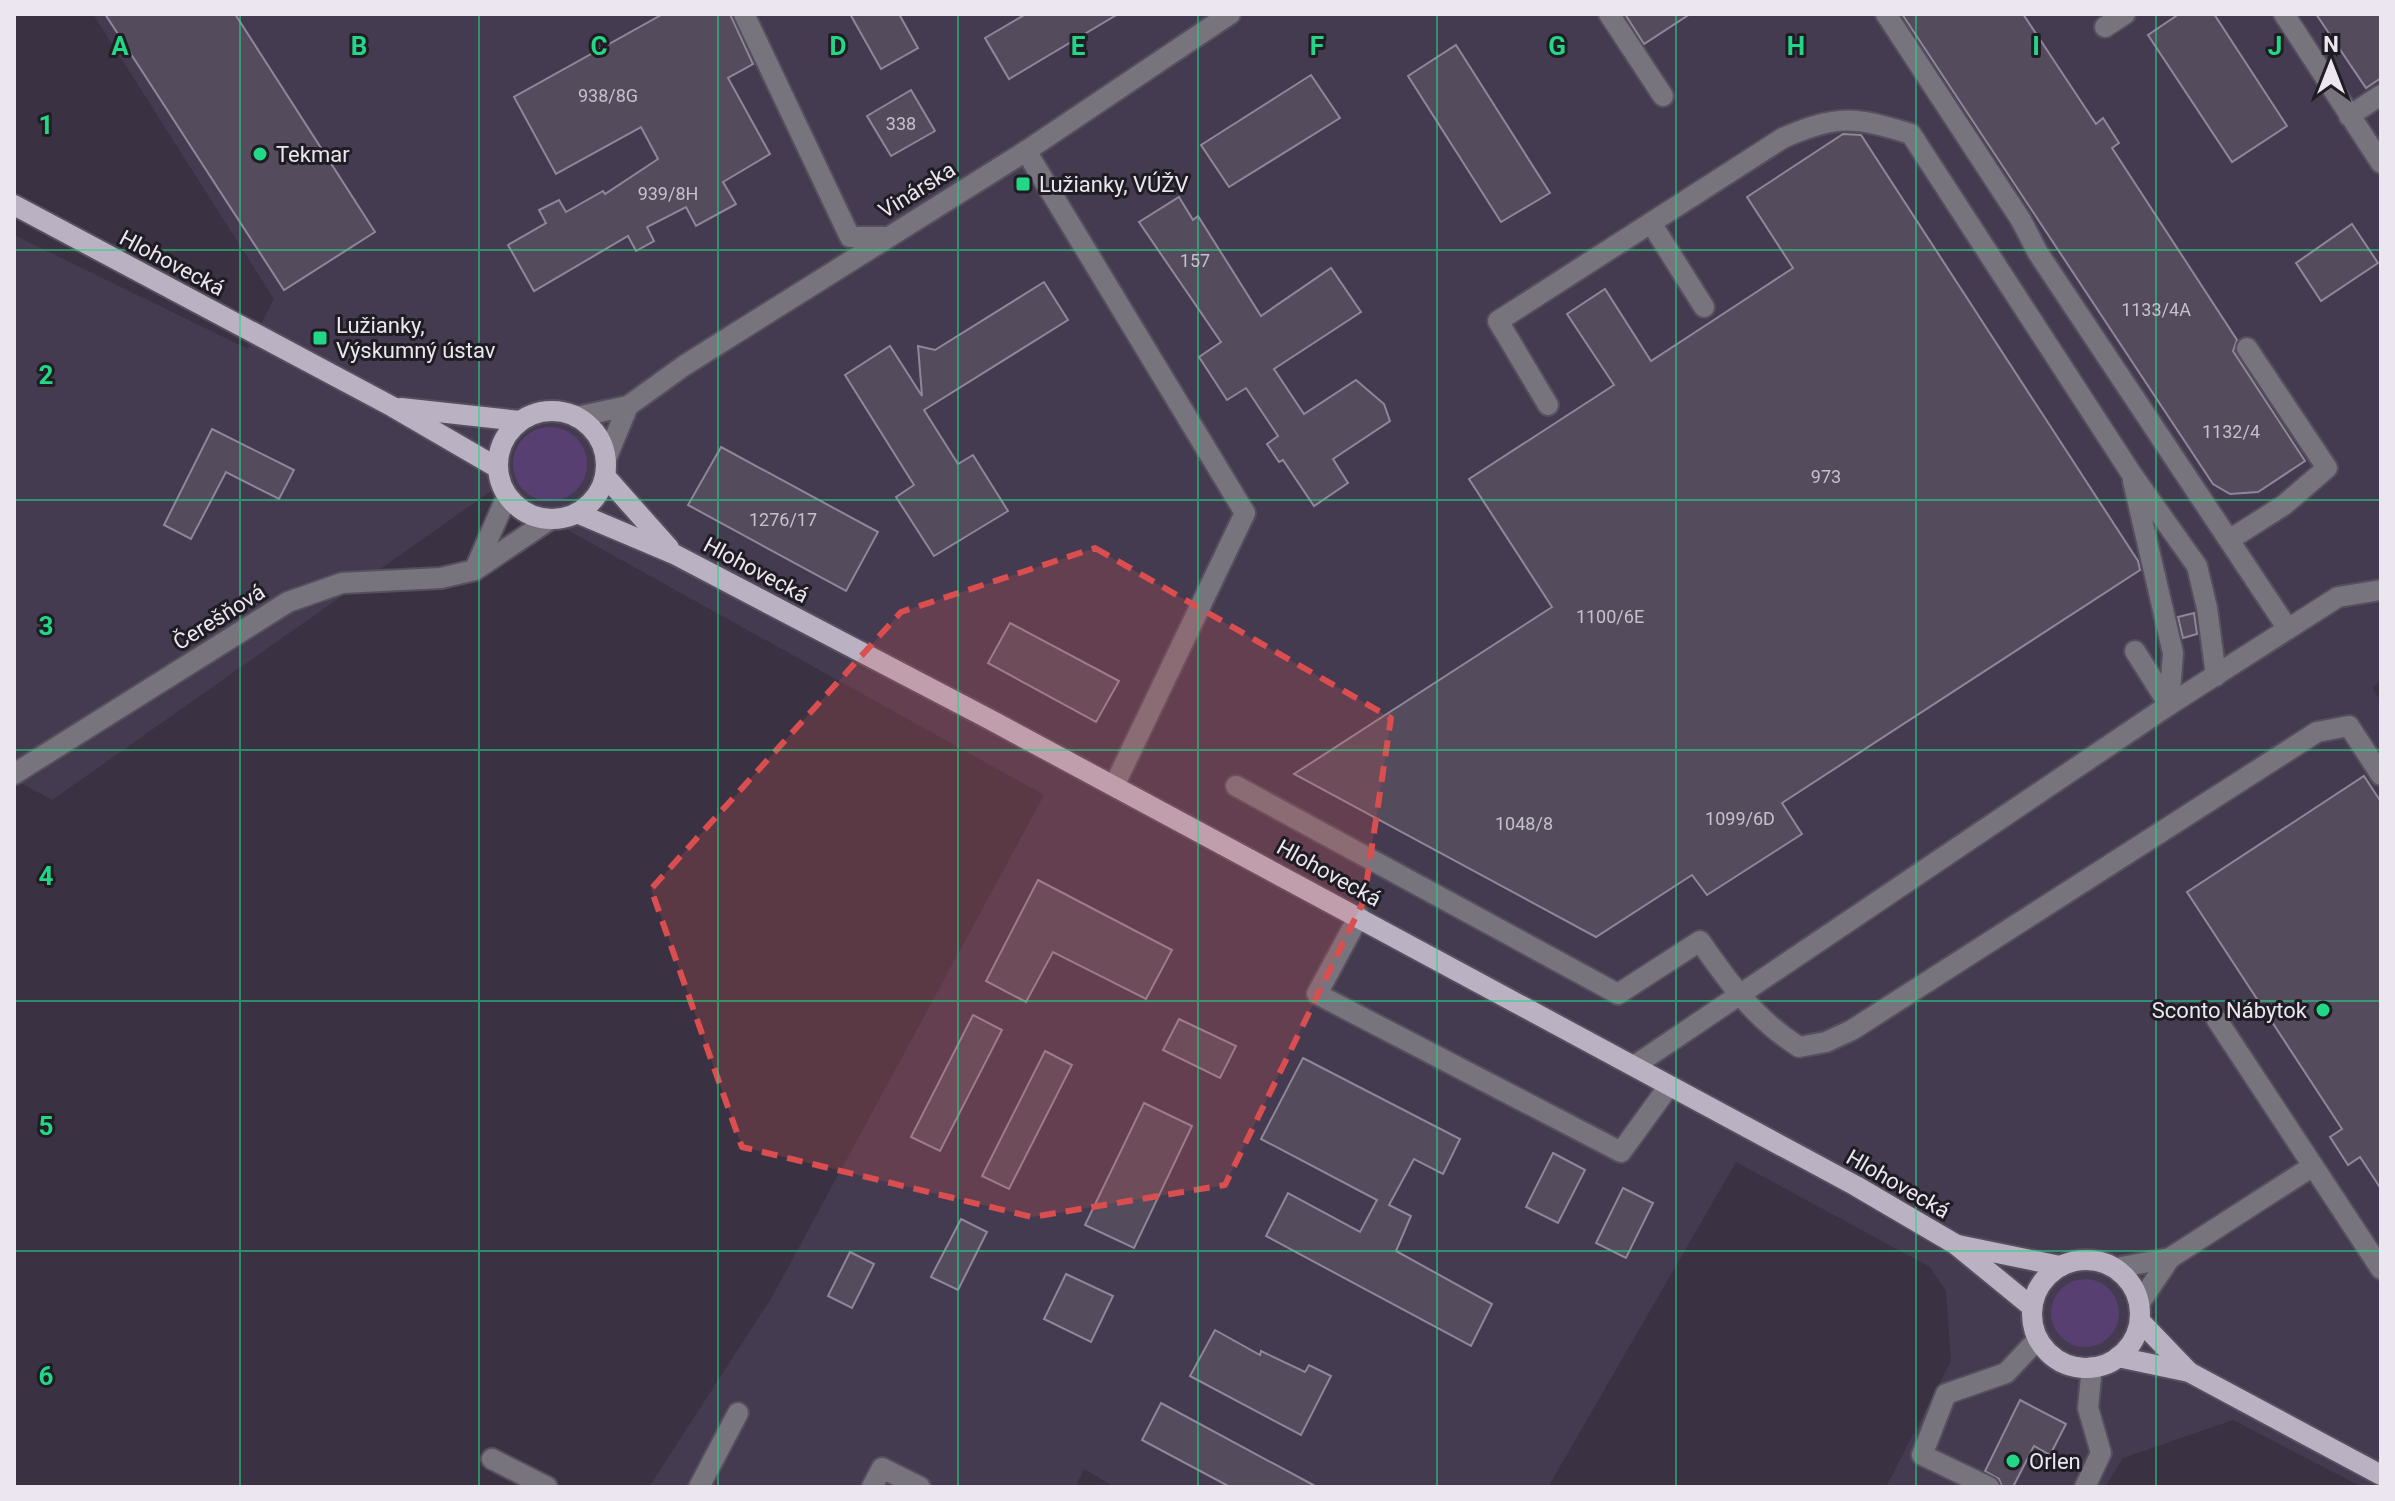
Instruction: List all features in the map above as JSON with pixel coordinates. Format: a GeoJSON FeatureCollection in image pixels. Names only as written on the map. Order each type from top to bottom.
{"type":"FeatureCollection","features":[{"type":"Feature","properties":{"kind":"main road","name":"Hlohovecká"},"geometry":{"type":"LineString","coordinates":[[14,205],[393,407],[498,468]]}},
{"type":"Feature","properties":{"kind":"main road","name":"Hlohovecká"},"geometry":{"type":"LineString","coordinates":[[393,407],[520,421]]}},
{"type":"Feature","properties":{"kind":"main road"},"geometry":{"type":"LineString","coordinates":[[553,411],[576,417],[596,434],[606,468],[595,498],[577,513],[549,520],[525,512],[507,496],[498,468],[501,447],[520,421],[553,411]]}},
{"type":"Feature","properties":{"kind":"main road","name":"Hlohovecká"},"geometry":{"type":"LineString","coordinates":[[606,468],[674,554]]}},
{"type":"Feature","properties":{"kind":"main road","name":"Hlohovecká"},"geometry":{"type":"LineString","coordinates":[[577,513],[674,554],[1359,916],[1634,1066],[1955,1244],[2032,1307]]}},
{"type":"Feature","properties":{"kind":"main road","name":"Hlohovecká"},"geometry":{"type":"LineString","coordinates":[[1955,1244],[2060,1266],[2088,1260],[2116,1268]]}},
{"type":"Feature","properties":{"kind":"main road"},"geometry":{"type":"LineString","coordinates":[[2060,1266],[2043,1280],[2032,1307],[2038,1339],[2055,1358],[2079,1367],[2092,1367],[2118,1357],[2131,1344],[2140,1312]]}},
{"type":"Feature","properties":{"kind":"main road"},"geometry":{"type":"LineString","coordinates":[[2116,1268],[2131,1284],[2140,1312],[2189,1372]]}},
{"type":"Feature","properties":{"kind":"main road"},"geometry":{"type":"LineString","coordinates":[[2118,1357],[2189,1372],[2381,1475]]}},
{"type":"Feature","properties":{"kind":"street"},"geometry":{"type":"LineString","coordinates":[[744,14],[850,237],[886,237]]}},
{"type":"Feature","properties":{"kind":"street","name":"Vinárska"},"geometry":{"type":"LineString","coordinates":[[576,417],[628,406],[685,365],[1026,151],[1230,14]]}},
{"type":"Feature","properties":{"kind":"street"},"geometry":{"type":"LineString","coordinates":[[1609,14],[1663,96]]}},
{"type":"Feature","properties":{"kind":"street"},"geometry":{"type":"LineString","coordinates":[[1886,14],[2021,220],[2038,253],[2288,629]]}},
{"type":"Feature","properties":{"kind":"street"},"geometry":{"type":"LineString","coordinates":[[2105,27],[2125,14]]}},
{"type":"Feature","properties":{"kind":"street"},"geometry":{"type":"LineString","coordinates":[[2284,14],[2381,163]]}},
{"type":"Feature","properties":{"kind":"street"},"geometry":{"type":"LineString","coordinates":[[2349,116],[2381,95]]}},
{"type":"Feature","properties":{"kind":"street"},"geometry":{"type":"LineString","coordinates":[[1548,405],[1498,321],[1783,138],[1821,121],[1862,119],[1911,134],[2131,473],[2197,566],[2213,638],[2216,676]]}},
{"type":"Feature","properties":{"kind":"street"},"geometry":{"type":"LineString","coordinates":[[1026,151],[1245,513],[1114,786]]}},
{"type":"Feature","properties":{"kind":"street"},"geometry":{"type":"LineString","coordinates":[[1651,223],[1704,307]]}},
{"type":"Feature","properties":{"kind":"street"},"geometry":{"type":"LineString","coordinates":[[2229,540],[2284,505],[2327,468],[2247,348]]}},
{"type":"Feature","properties":{"kind":"street"},"geometry":{"type":"LineString","coordinates":[[606,468],[628,406]]}},
{"type":"Feature","properties":{"kind":"street"},"geometry":{"type":"LineString","coordinates":[[2131,473],[2173,653],[2169,705]]}},
{"type":"Feature","properties":{"kind":"street"},"geometry":{"type":"LineString","coordinates":[[475,570],[507,496]]}},
{"type":"Feature","properties":{"kind":"street","name":"Čerešňová"},"geometry":{"type":"LineString","coordinates":[[14,774],[288,602],[342,583],[441,578],[475,570],[549,520]]}},
{"type":"Feature","properties":{"kind":"street"},"geometry":{"type":"LineString","coordinates":[[1634,1066],[2169,705],[2338,597],[2381,590]]}},
{"type":"Feature","properties":{"kind":"street"},"geometry":{"type":"LineString","coordinates":[[2135,651],[2169,705]]}},
{"type":"Feature","properties":{"kind":"street"},"geometry":{"type":"LineString","coordinates":[[1236,786],[1618,994],[1700,941],[1738,997],[1768,1027],[1799,1047],[1826,1042],[1866,1022],[2317,732],[2349,726],[2381,775]]}},
{"type":"Feature","properties":{"kind":"street"},"geometry":{"type":"LineString","coordinates":[[1359,916],[1317,994],[1621,1152],[1669,1086]]}},
{"type":"Feature","properties":{"kind":"street"},"geometry":{"type":"LineString","coordinates":[[2217,1020],[2381,1269]]}},
{"type":"Feature","properties":{"kind":"street"},"geometry":{"type":"LineString","coordinates":[[2116,1268],[2170,1258],[2313,1166]]}},
{"type":"Feature","properties":{"kind":"street"},"geometry":{"type":"LineString","coordinates":[[2140,1312],[2170,1258]]}},
{"type":"Feature","properties":{"kind":"street"},"geometry":{"type":"LineString","coordinates":[[1989,1487],[1922,1455],[1946,1394],[2006,1373],[2038,1339]]}},
{"type":"Feature","properties":{"kind":"street"},"geometry":{"type":"LineString","coordinates":[[2085,1487],[2101,1453],[2088,1408],[2092,1367]]}},
{"type":"Feature","properties":{"kind":"street"},"geometry":{"type":"LineString","coordinates":[[699,1487],[738,1413]]}},
{"type":"Feature","properties":{"kind":"street"},"geometry":{"type":"LineString","coordinates":[[492,1459],[547,1487]]}},
{"type":"Feature","properties":{"kind":"street"},"geometry":{"type":"LineString","coordinates":[[872,1487],[882,1468],[920,1487]]}},
{"type":"Feature","properties":{"kind":"highlighted area"},"geometry":{"type":"Polygon","coordinates":[[[1095,548],[1391,718],[1364,900],[1225,1185],[1032,1217],[742,1147],[651,889],[901,612],[1095,548]]]}},
{"type":"Feature","properties":{"kind":"shaded area"},"geometry":{"type":"Polygon","coordinates":[[[93,14],[2381,14],[2381,681],[2372,687],[2381,702],[2381,1477],[2368,1487],[2362,1487],[2233,1420],[2123,1458],[2105,1487],[1886,1487],[1951,1361],[1946,1291],[1930,1267],[1736,1162],[1548,1487],[1115,1487],[1084,1469],[1075,1487],[649,1487],[772,1297],[1044,795],[494,489],[52,800],[14,779],[14,235],[248,349],[274,299],[93,14]]]}},
{"type":"Feature","properties":{"kind":"shaded area"},"geometry":{"type":"Polygon","coordinates":[[[543,427],[557,427],[571,433],[581,443],[587,464],[585,478],[571,495],[557,501],[543,501],[529,495],[519,485],[513,471],[513,457],[519,443],[529,433],[543,427]]]}},
{"type":"Feature","properties":{"kind":"shaded area"},"geometry":{"type":"Polygon","coordinates":[[[2085,1279],[2109,1289],[2119,1313],[2109,1337],[2085,1347],[2061,1337],[2051,1313],[2061,1289],[2085,1279]]]}},
{"type":"Feature","properties":{"kind":"building","name":"Tekmar"},"geometry":{"type":"Polygon","coordinates":[[[105,14],[235,14],[375,232],[284,290],[105,14]]]}},
{"type":"Feature","properties":{"kind":"building"},"geometry":{"type":"Polygon","coordinates":[[[663,14],[730,14],[753,64],[728,78],[770,154],[723,182],[736,204],[696,226],[686,207],[647,227],[654,241],[636,251],[628,236],[534,291],[508,245],[546,223],[539,210],[559,200],[566,212],[603,191],[605,194],[658,159],[641,127],[556,174],[514,97],[663,14]]]}},
{"type":"Feature","properties":{"kind":"building"},"geometry":{"type":"Polygon","coordinates":[[[850,14],[899,14],[918,48],[881,69],[850,14]]]}},
{"type":"Feature","properties":{"kind":"building"},"geometry":{"type":"Polygon","coordinates":[[[1026,14],[1118,14],[1009,79],[985,38],[1026,14]]]}},
{"type":"Feature","properties":{"kind":"building"},"geometry":{"type":"Polygon","coordinates":[[[1625,14],[1690,14],[1644,44],[1625,14]]]}},
{"type":"Feature","properties":{"kind":"building"},"geometry":{"type":"Polygon","coordinates":[[[1902,14],[2023,14],[2096,124],[2103,118],[2119,143],[2112,148],[2237,340],[2233,351],[2305,461],[2258,492],[2230,494],[2213,484],[1902,14]]]}},
{"type":"Feature","properties":{"kind":"building"},"geometry":{"type":"Polygon","coordinates":[[[2179,14],[2214,14],[2287,126],[2232,162],[2148,35],[2179,14]]]}},
{"type":"Feature","properties":{"kind":"building"},"geometry":{"type":"Polygon","coordinates":[[[2316,14],[2381,14],[2381,78],[2366,88],[2316,14]]]}},
{"type":"Feature","properties":{"kind":"building"},"geometry":{"type":"Polygon","coordinates":[[[1456,45],[1550,193],[1501,222],[1408,76],[1456,45]]]}},
{"type":"Feature","properties":{"kind":"building"},"geometry":{"type":"Polygon","coordinates":[[[1311,75],[1340,118],[1229,187],[1201,145],[1311,75]]]}},
{"type":"Feature","properties":{"kind":"building"},"geometry":{"type":"Polygon","coordinates":[[[911,90],[935,131],[891,156],[867,116],[911,90]]]}},
{"type":"Feature","properties":{"kind":"building"},"geometry":{"type":"Polygon","coordinates":[[[1843,134],[1861,135],[2138,561],[2140,570],[1782,803],[1802,834],[1707,895],[1692,875],[1596,937],[1294,774],[1552,607],[1469,479],[1614,385],[1567,314],[1605,289],[1651,361],[1793,268],[1747,197],[1843,134]]]}},
{"type":"Feature","properties":{"kind":"building"},"geometry":{"type":"Polygon","coordinates":[[[1179,197],[1193,220],[1198,216],[1261,316],[1331,268],[1361,312],[1274,369],[1304,414],[1356,380],[1384,404],[1390,421],[1333,459],[1348,483],[1314,506],[1283,460],[1279,462],[1267,444],[1278,436],[1246,388],[1227,400],[1199,357],[1221,342],[1139,222],[1179,197]]]}},
{"type":"Feature","properties":{"kind":"building"},"geometry":{"type":"Polygon","coordinates":[[[2352,224],[2378,263],[2321,301],[2296,263],[2352,224]]]}},
{"type":"Feature","properties":{"kind":"building"},"geometry":{"type":"Polygon","coordinates":[[[1044,282],[1068,320],[924,410],[958,464],[973,455],[1008,511],[934,556],[896,497],[914,485],[845,375],[890,346],[922,396],[918,346],[935,350],[1044,282]]]}},
{"type":"Feature","properties":{"kind":"building"},"geometry":{"type":"Polygon","coordinates":[[[212,429],[294,470],[279,499],[226,472],[191,539],[164,525],[212,429]]]}},
{"type":"Feature","properties":{"kind":"building"},"geometry":{"type":"Polygon","coordinates":[[[721,447],[878,532],[846,591],[688,505],[721,447]]]}},
{"type":"Feature","properties":{"kind":"building"},"geometry":{"type":"Polygon","coordinates":[[[2194,613],[2197,634],[2183,638],[2178,617],[2194,613]]]}},
{"type":"Feature","properties":{"kind":"building"},"geometry":{"type":"Polygon","coordinates":[[[1010,623],[1119,681],[1096,722],[988,663],[1010,623]]]}},
{"type":"Feature","properties":{"kind":"building","name":"Sconto Nábytok"},"geometry":{"type":"Polygon","coordinates":[[[2364,776],[2381,802],[2381,1189],[2360,1157],[2348,1165],[2330,1137],[2342,1129],[2187,892],[2364,776]]]}},
{"type":"Feature","properties":{"kind":"building"},"geometry":{"type":"Polygon","coordinates":[[[1038,880],[1172,950],[1146,999],[1053,952],[1026,1002],[986,981],[1038,880]]]}},
{"type":"Feature","properties":{"kind":"building"},"geometry":{"type":"Polygon","coordinates":[[[973,1015],[1002,1030],[940,1151],[911,1137],[973,1015]]]}},
{"type":"Feature","properties":{"kind":"building"},"geometry":{"type":"Polygon","coordinates":[[[1179,1019],[1236,1046],[1220,1078],[1163,1050],[1179,1019]]]}},
{"type":"Feature","properties":{"kind":"building"},"geometry":{"type":"Polygon","coordinates":[[[1045,1051],[1072,1065],[1009,1189],[982,1176],[1045,1051]]]}},
{"type":"Feature","properties":{"kind":"building"},"geometry":{"type":"Polygon","coordinates":[[[1303,1058],[1460,1139],[1443,1174],[1414,1159],[1389,1205],[1411,1216],[1396,1251],[1492,1304],[1471,1346],[1266,1236],[1288,1193],[1360,1232],[1377,1200],[1261,1139],[1303,1058]]]}},
{"type":"Feature","properties":{"kind":"building"},"geometry":{"type":"Polygon","coordinates":[[[1144,1103],[1192,1126],[1134,1248],[1085,1225],[1144,1103]]]}},
{"type":"Feature","properties":{"kind":"building"},"geometry":{"type":"Polygon","coordinates":[[[1553,1153],[1585,1170],[1558,1223],[1526,1207],[1553,1153]]]}},
{"type":"Feature","properties":{"kind":"building"},"geometry":{"type":"Polygon","coordinates":[[[1623,1188],[1653,1203],[1626,1258],[1596,1243],[1623,1188]]]}},
{"type":"Feature","properties":{"kind":"building"},"geometry":{"type":"Polygon","coordinates":[[[961,1219],[987,1232],[958,1290],[931,1277],[961,1219]]]}},
{"type":"Feature","properties":{"kind":"building"},"geometry":{"type":"Polygon","coordinates":[[[850,1252],[874,1264],[852,1308],[828,1296],[850,1252]]]}},
{"type":"Feature","properties":{"kind":"building"},"geometry":{"type":"Polygon","coordinates":[[[1066,1274],[1113,1296],[1091,1342],[1044,1319],[1066,1274]]]}},
{"type":"Feature","properties":{"kind":"building"},"geometry":{"type":"Polygon","coordinates":[[[1215,1330],[1260,1355],[1261,1351],[1305,1372],[1309,1365],[1331,1376],[1301,1435],[1190,1376],[1215,1330]]]}},
{"type":"Feature","properties":{"kind":"building"},"geometry":{"type":"Polygon","coordinates":[[[2020,1400],[2066,1424],[2050,1455],[2034,1446],[2013,1487],[2002,1487],[1999,1479],[1985,1471],[2020,1400]]]}},
{"type":"Feature","properties":{"kind":"building"},"geometry":{"type":"Polygon","coordinates":[[[1161,1403],[1317,1487],[1230,1487],[1142,1440],[1161,1403]]]}},
{"type":"Feature","properties":{"kind":"place","name":"Tekmar"},"geometry":{"type":"Point","coordinates":[260,154]}},
{"type":"Feature","properties":{"kind":"place","name":"Lužianky, VÚŽV"},"geometry":{"type":"Point","coordinates":[1023,184]}},
{"type":"Feature","properties":{"kind":"place","name":"Lužianky, Výskumný ústav"},"geometry":{"type":"Point","coordinates":[320,338]}},
{"type":"Feature","properties":{"kind":"place","name":"Sconto Nábytok"},"geometry":{"type":"Point","coordinates":[2323,1010]}},
{"type":"Feature","properties":{"kind":"place","name":"Orlen"},"geometry":{"type":"Point","coordinates":[2013,1461]}}]}
